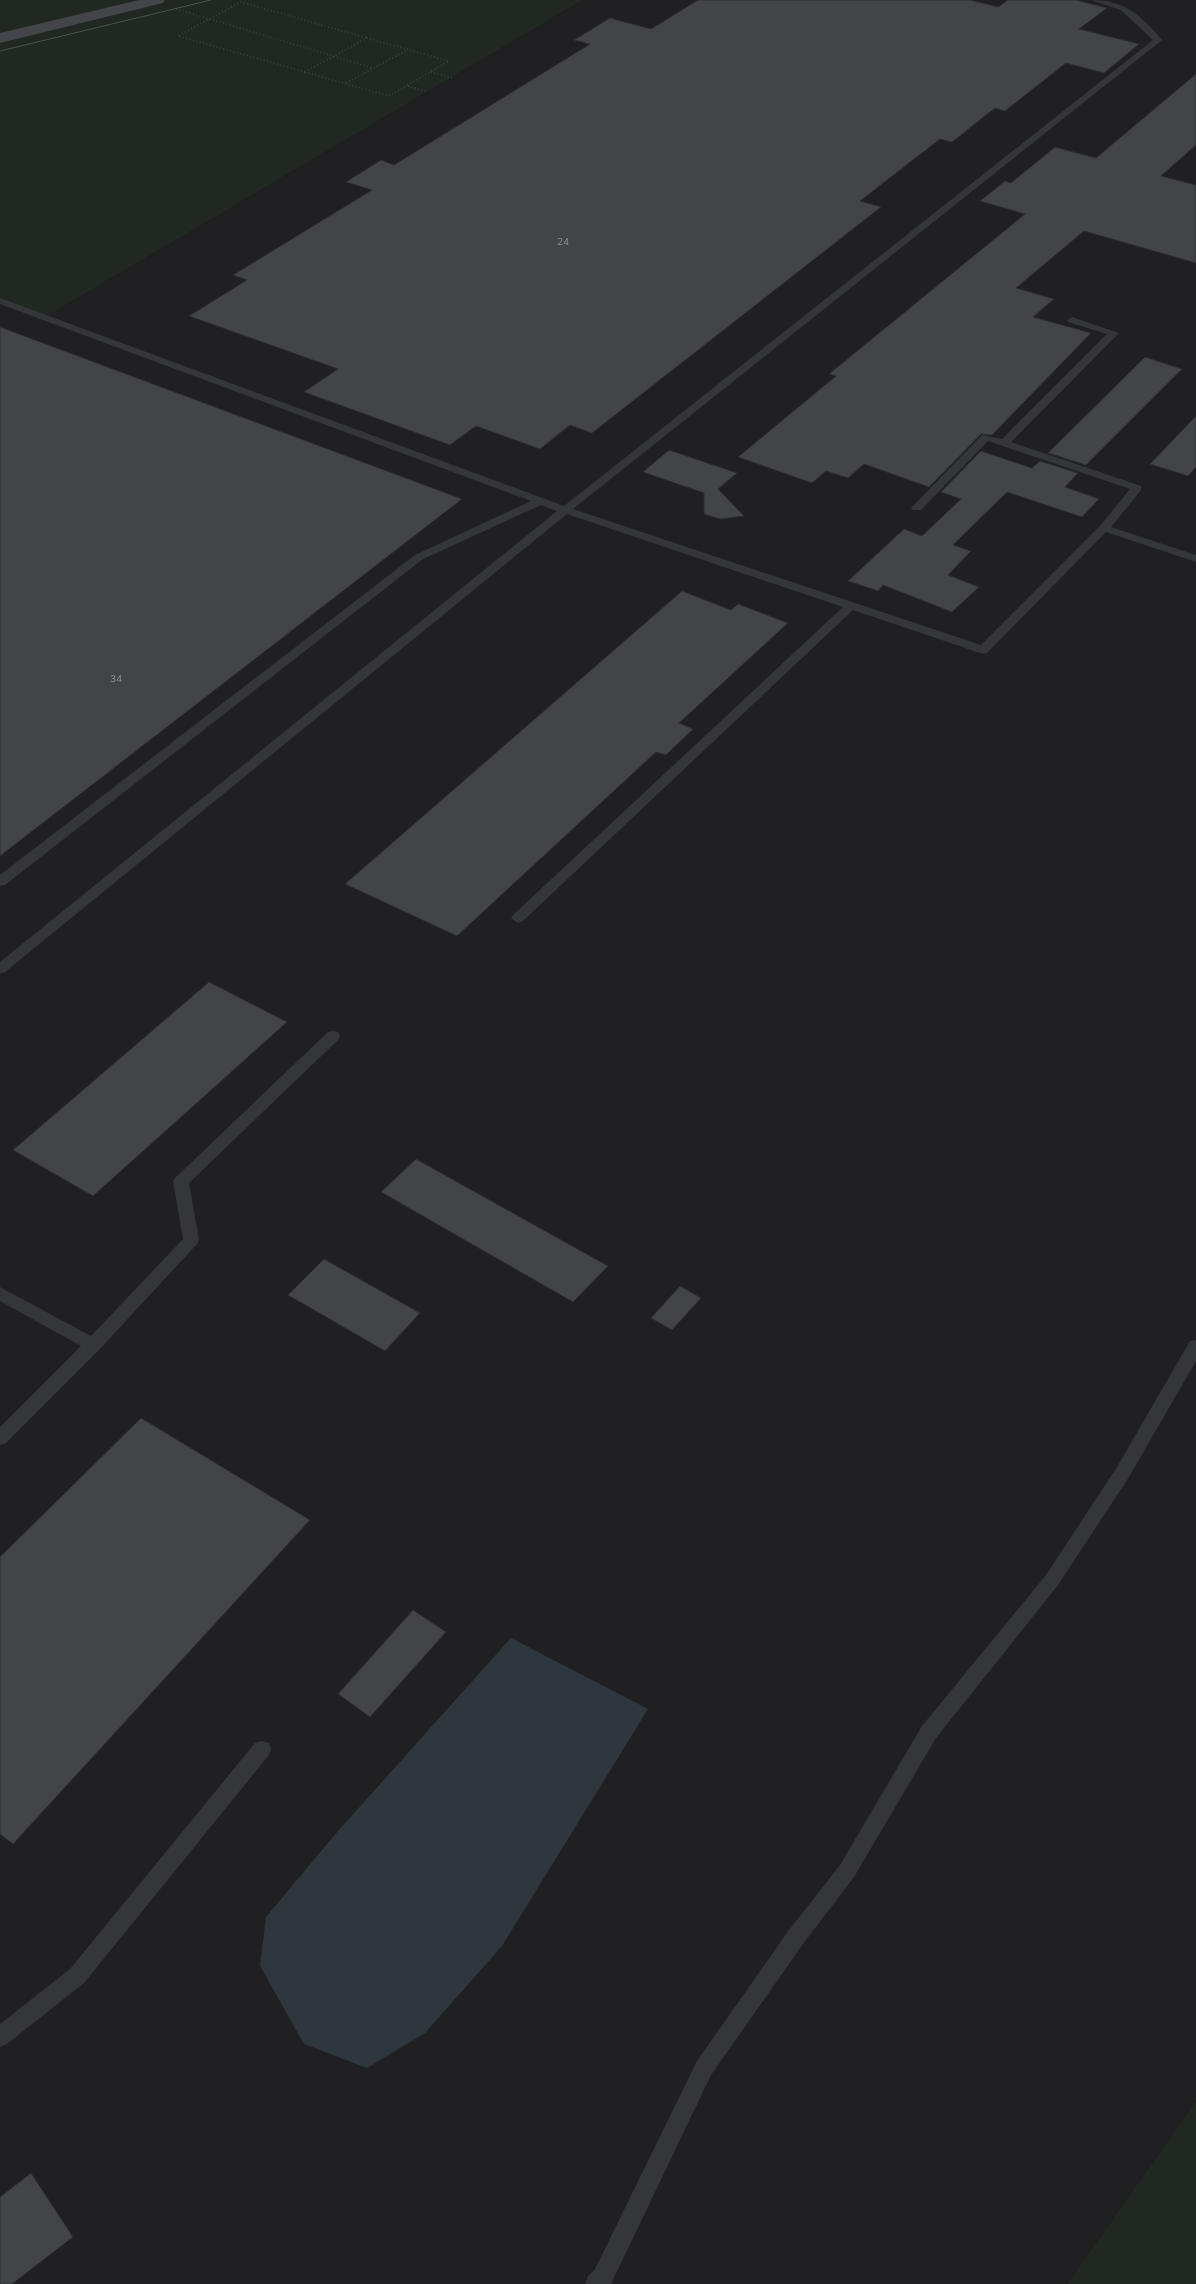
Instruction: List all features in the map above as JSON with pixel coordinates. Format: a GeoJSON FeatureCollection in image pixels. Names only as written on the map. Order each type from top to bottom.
{"type":"FeatureCollection","features":[{"type":"Feature","properties":{"kind":"main road"},"geometry":{"type":"LineString","coordinates":[[0,38],[155,1]]}},
{"type":"Feature","properties":{"kind":"lane"},"geometry":{"type":"LineString","coordinates":[[0,970],[565,510],[1158,40],[1124,8],[1095,0]]}},
{"type":"Feature","properties":{"kind":"lane"},"geometry":{"type":"LineString","coordinates":[[0,301],[565,510],[983,650],[1104,528],[1137,488],[986,437],[917,508]]}},
{"type":"Feature","properties":{"kind":"lane"},"geometry":{"type":"LineString","coordinates":[[1004,443],[1114,333],[1072,320]]}},
{"type":"Feature","properties":{"kind":"lane"},"geometry":{"type":"LineString","coordinates":[[0,882],[419,557],[540,501]]}},
{"type":"Feature","properties":{"kind":"lane"},"geometry":{"type":"LineString","coordinates":[[1104,528],[1196,559]]}},
{"type":"Feature","properties":{"kind":"lane"},"geometry":{"type":"LineString","coordinates":[[518,918],[851,606]]}},
{"type":"Feature","properties":{"kind":"lane"},"geometry":{"type":"LineString","coordinates":[[0,1438],[93,1345],[192,1240],[181,1181],[333,1036]]}},
{"type":"Feature","properties":{"kind":"lane"},"geometry":{"type":"LineString","coordinates":[[0,1293],[93,1345]]}},
{"type":"Feature","properties":{"kind":"lane"},"geometry":{"type":"LineString","coordinates":[[596,2284],[604,2277],[704,2068],[796,1938],[847,1872],[929,1732],[1052,1580],[1123,1472],[1196,1346]]}},
{"type":"Feature","properties":{"kind":"lane"},"geometry":{"type":"LineString","coordinates":[[0,2037],[77,1976],[262,1749]]}},
{"type":"Feature","properties":{"kind":"path"},"geometry":{"type":"LineString","coordinates":[[155,1],[373,68]]}},
{"type":"Feature","properties":{"kind":"path"},"geometry":{"type":"LineString","coordinates":[[241,2],[367,38],[449,61],[389,96],[178,36],[241,2]]}},
{"type":"Feature","properties":{"kind":"path"},"geometry":{"type":"LineString","coordinates":[[305,72],[367,38]]}},
{"type":"Feature","properties":{"kind":"path"},"geometry":{"type":"LineString","coordinates":[[346,83],[408,50]]}},
{"type":"Feature","properties":{"kind":"path"},"geometry":{"type":"LineString","coordinates":[[431,72],[452,78]]}},
{"type":"Feature","properties":{"kind":"path"},"geometry":{"type":"LineString","coordinates":[[407,86],[428,92]]}},
{"type":"Feature","properties":{"kind":"shaded area"},"geometry":{"type":"Polygon","coordinates":[[[0,0],[583,0],[44,318],[0,301],[0,0]]]}},
{"type":"Feature","properties":{"kind":"shaded area"},"geometry":{"type":"Polygon","coordinates":[[[583,0],[1196,0],[1196,2101],[1067,2284],[0,2284],[0,301],[44,318],[583,0]]]}},
{"type":"Feature","properties":{"kind":"shaded area"},"geometry":{"type":"Polygon","coordinates":[[[511,1638],[648,1709],[502,1946],[425,2033],[367,2068],[304,2044],[260,1966],[266,1917],[338,1831],[511,1638]]]}},
{"type":"Feature","properties":{"kind":"shaded area"},"geometry":{"type":"Polygon","coordinates":[[[1196,2101],[1196,2284],[1067,2284],[1196,2101]]]}},
{"type":"Feature","properties":{"kind":"building"},"geometry":{"type":"Polygon","coordinates":[[[698,0],[970,0],[998,7],[1008,0],[1076,0],[1107,8],[1079,29],[1139,44],[1104,73],[1066,63],[1005,111],[995,108],[952,142],[940,139],[860,201],[881,207],[592,433],[570,425],[540,449],[476,426],[450,445],[304,392],[338,369],[189,316],[247,280],[233,275],[372,190],[346,182],[381,160],[394,165],[590,44],[574,40],[610,18],[651,29],[698,0]]]}},
{"type":"Feature","properties":{"kind":"building"},"geometry":{"type":"Polygon","coordinates":[[[1196,74],[1196,145],[1161,176],[1196,185],[1196,263],[1084,231],[1016,288],[1054,299],[1033,317],[1091,333],[992,435],[981,434],[929,487],[864,464],[848,478],[826,471],[812,483],[738,457],[836,376],[829,374],[1025,214],[980,201],[1005,181],[1011,183],[1055,147],[1096,158],[1196,74]]]}},
{"type":"Feature","properties":{"kind":"building"},"geometry":{"type":"Polygon","coordinates":[[[0,327],[462,499],[0,856],[0,327]]]}},
{"type":"Feature","properties":{"kind":"building"},"geometry":{"type":"Polygon","coordinates":[[[1145,357],[1182,369],[1086,465],[1048,453],[1145,357]]]}},
{"type":"Feature","properties":{"kind":"building"},"geometry":{"type":"Polygon","coordinates":[[[1196,416],[1196,467],[1188,476],[1150,464],[1196,416]]]}},
{"type":"Feature","properties":{"kind":"building"},"geometry":{"type":"Polygon","coordinates":[[[669,450],[737,473],[718,489],[744,516],[720,519],[704,514],[704,493],[643,472],[669,450]]]}},
{"type":"Feature","properties":{"kind":"building"},"geometry":{"type":"Polygon","coordinates":[[[981,451],[1032,468],[1040,461],[1078,473],[1065,487],[1099,499],[1082,517],[1007,492],[953,545],[971,551],[948,575],[979,587],[952,612],[883,585],[878,591],[848,581],[904,529],[922,536],[961,499],[941,492],[981,451]]]}},
{"type":"Feature","properties":{"kind":"building"},"geometry":{"type":"Polygon","coordinates":[[[682,591],[731,610],[738,604],[788,623],[679,723],[693,729],[666,755],[656,752],[457,936],[345,884],[682,591]]]}},
{"type":"Feature","properties":{"kind":"building"},"geometry":{"type":"Polygon","coordinates":[[[209,982],[287,1022],[93,1196],[13,1150],[209,982]]]}},
{"type":"Feature","properties":{"kind":"building"},"geometry":{"type":"Polygon","coordinates":[[[416,1159],[608,1266],[573,1302],[381,1192],[416,1159]]]}},
{"type":"Feature","properties":{"kind":"building"},"geometry":{"type":"Polygon","coordinates":[[[324,1259],[420,1313],[385,1351],[288,1295],[324,1259]]]}},
{"type":"Feature","properties":{"kind":"building"},"geometry":{"type":"Polygon","coordinates":[[[680,1286],[701,1298],[672,1330],[651,1318],[680,1286]]]}},
{"type":"Feature","properties":{"kind":"building"},"geometry":{"type":"Polygon","coordinates":[[[141,1418],[310,1520],[13,1844],[0,1834],[0,1557],[141,1418]]]}},
{"type":"Feature","properties":{"kind":"building"},"geometry":{"type":"Polygon","coordinates":[[[413,1610],[446,1632],[370,1717],[338,1694],[413,1610]]]}},
{"type":"Feature","properties":{"kind":"building"},"geometry":{"type":"Polygon","coordinates":[[[31,2173],[73,2237],[12,2284],[0,2284],[0,2197],[31,2173]]]}},
{"type":"Feature","properties":{"kind":"tram line"},"geometry":{"type":"LineString","coordinates":[[0,51],[211,0]]}}]}
